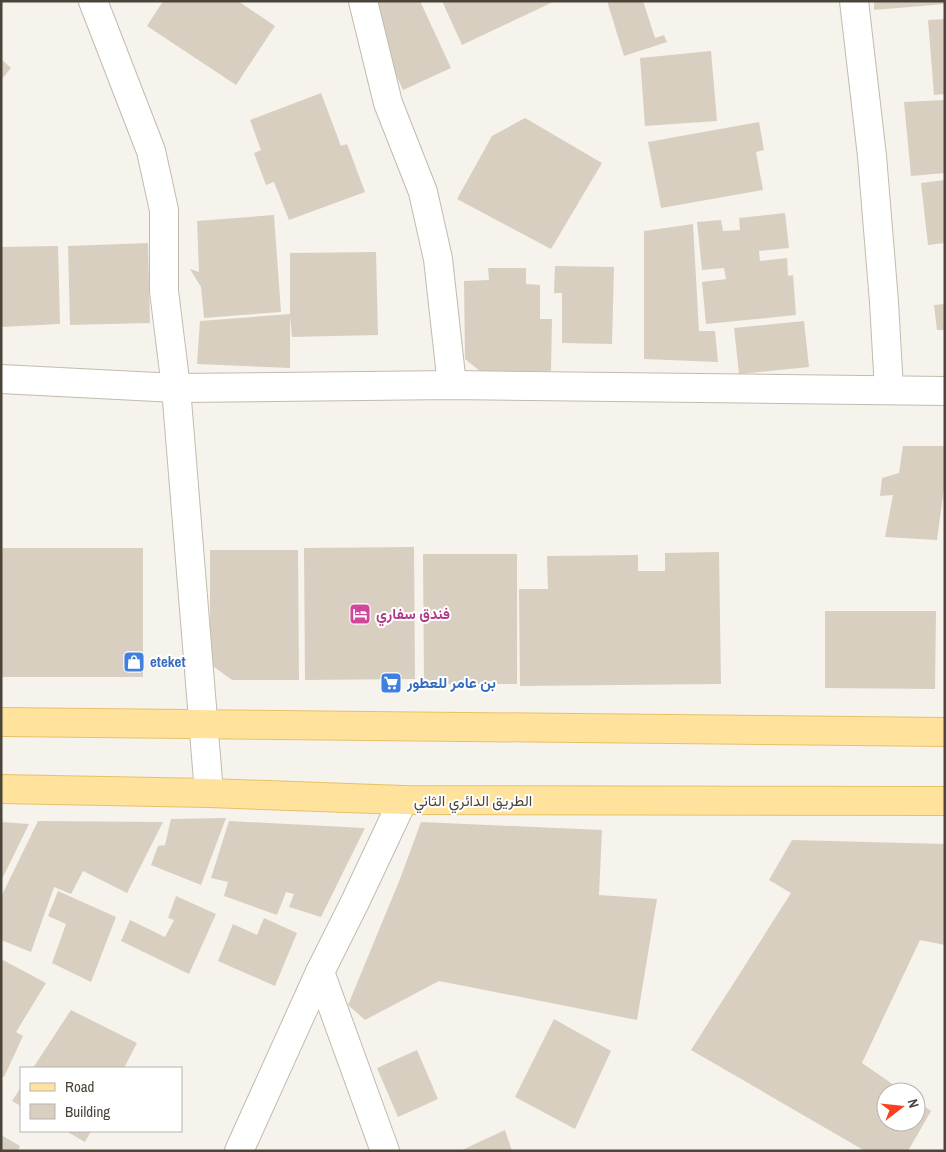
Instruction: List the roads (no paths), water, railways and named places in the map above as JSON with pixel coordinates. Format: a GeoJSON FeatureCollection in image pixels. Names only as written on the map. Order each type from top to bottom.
{"type":"FeatureCollection","features":[{"type":"Feature","properties":{"kind":"main road"},"geometry":{"type":"LineString","coordinates":[[1,722],[945,732]]}},
{"type":"Feature","properties":{"kind":"main road","name":"الطريق الدائري الثاني"},"geometry":{"type":"LineString","coordinates":[[1,789],[209,793],[403,800],[945,801]]}},
{"type":"Feature","properties":{"kind":"street"},"geometry":{"type":"LineString","coordinates":[[93,1],[151,151],[164,210],[164,291],[176,388],[209,793]]}},
{"type":"Feature","properties":{"kind":"street"},"geometry":{"type":"LineString","coordinates":[[363,1],[388,103],[423,192],[438,259],[452,385]]}},
{"type":"Feature","properties":{"kind":"street"},"geometry":{"type":"LineString","coordinates":[[854,1],[873,166],[889,390]]}},
{"type":"Feature","properties":{"kind":"street"},"geometry":{"type":"LineString","coordinates":[[1,379],[176,388],[452,385],[945,391]]}},
{"type":"Feature","properties":{"kind":"street"},"geometry":{"type":"LineString","coordinates":[[239,1151],[320,972],[403,800]]}},
{"type":"Feature","properties":{"kind":"street"},"geometry":{"type":"LineString","coordinates":[[320,972],[385,1151]]}},
{"type":"Feature","properties":{"kind":"place","name":"فندق سفاري"},"geometry":{"type":"Point","coordinates":[360,614]}},
{"type":"Feature","properties":{"kind":"place","name":"eteket"},"geometry":{"type":"Point","coordinates":[134,662]}},
{"type":"Feature","properties":{"kind":"place","name":"بن عامر للعطور"},"geometry":{"type":"Point","coordinates":[391,683]}}]}
